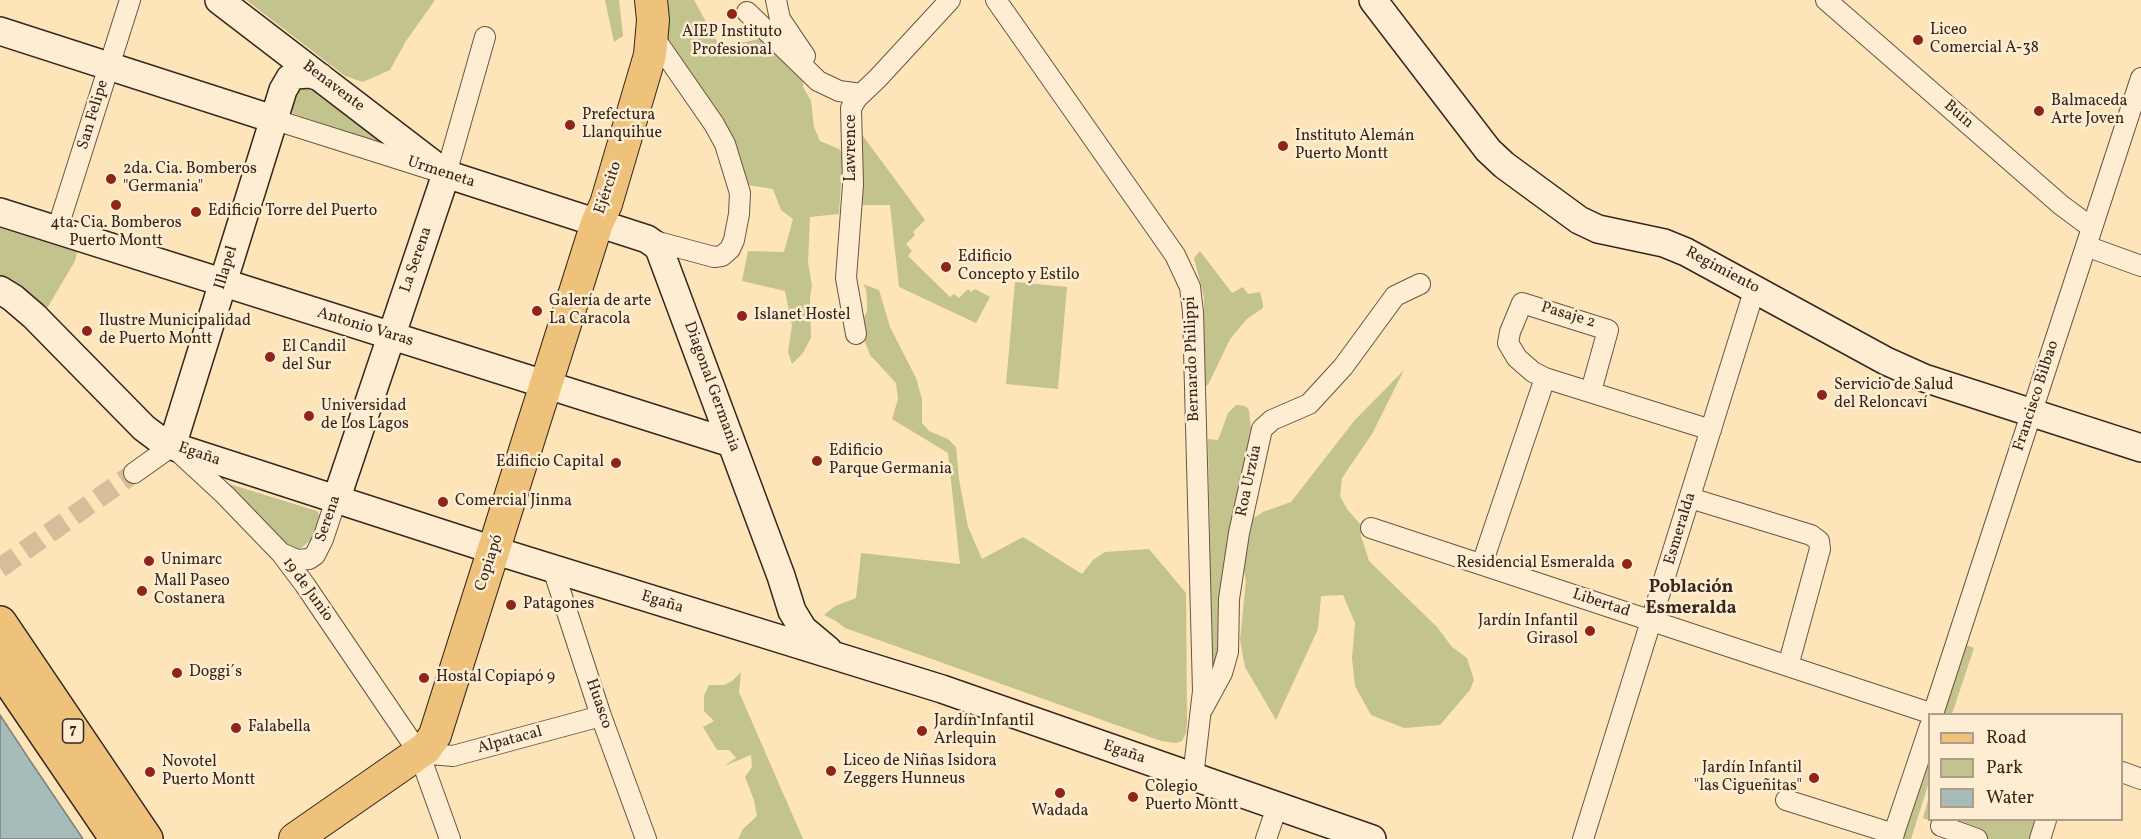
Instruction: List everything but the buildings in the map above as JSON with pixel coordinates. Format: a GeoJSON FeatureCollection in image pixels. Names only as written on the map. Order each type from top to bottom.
{"type":"FeatureCollection","features":[{"type":"Feature","properties":{"kind":"highway","name":"7"},"geometry":{"type":"LineString","coordinates":[[0,623],[146,839]]}},
{"type":"Feature","properties":{"kind":"highway","name":"7"},"geometry":{"type":"LineString","coordinates":[[0,667],[117,839]]}},
{"type":"Feature","properties":{"kind":"main road","name":"Benavente"},"geometry":{"type":"LineString","coordinates":[[219,0],[446,174]]}},
{"type":"Feature","properties":{"kind":"main road","name":"Ejército"},"geometry":{"type":"LineString","coordinates":[[597,222],[590,198],[633,52],[636,21],[633,0]]}},
{"type":"Feature","properties":{"kind":"main road","name":"Ejército"},"geometry":{"type":"LineString","coordinates":[[597,222],[606,204],[650,55],[653,36],[651,0]]}},
{"type":"Feature","properties":{"kind":"main road","name":"Regimiento"},"geometry":{"type":"LineString","coordinates":[[1373,0],[1488,150],[1504,165],[1588,225],[1675,246],[1895,365],[1924,378],[2141,448]]}},
{"type":"Feature","properties":{"kind":"main road","name":"Urmeneta"},"geometry":{"type":"LineString","coordinates":[[0,32],[279,121]]}},
{"type":"Feature","properties":{"kind":"main road","name":"Illapel"},"geometry":{"type":"LineString","coordinates":[[172,446],[222,284],[279,121],[283,90],[290,78],[302,74],[320,77]]}},
{"type":"Feature","properties":{"kind":"main road","name":"Urmeneta"},"geometry":{"type":"LineString","coordinates":[[446,174],[597,222]]}},
{"type":"Feature","properties":{"kind":"main road","name":"La Serena"},"geometry":{"type":"LineString","coordinates":[[339,490],[446,174]]}},
{"type":"Feature","properties":{"kind":"main road","name":"Antonio Varas"},"geometry":{"type":"LineString","coordinates":[[0,212],[731,443]]}},
{"type":"Feature","properties":{"kind":"main road"},"geometry":{"type":"LineString","coordinates":[[597,222],[647,239]]}},
{"type":"Feature","properties":{"kind":"main road","name":"Copiapó"},"geometry":{"type":"LineString","coordinates":[[295,839],[419,753],[431,743],[435,735],[597,222]]}},
{"type":"Feature","properties":{"kind":"main road","name":"Diagonal Germania"},"geometry":{"type":"LineString","coordinates":[[647,239],[660,251],[789,600],[811,637],[842,658]]}},
{"type":"Feature","properties":{"kind":"main road","name":"Egaña"},"geometry":{"type":"LineString","coordinates":[[0,290],[20,303],[42,323],[144,428],[172,446],[339,490],[494,550],[953,693],[1372,839]]}},
{"type":"Feature","properties":{"kind":"main road"},"geometry":{"type":"LineString","coordinates":[[749,630],[770,633],[778,630],[788,620],[789,600]]}},
{"type":"Feature","properties":{"kind":"main road","name":"Diagonal Germania"},"geometry":{"type":"LineString","coordinates":[[789,600],[839,646],[877,668]]}},
{"type":"Feature","properties":{"kind":"street","name":"San Felipe"},"geometry":{"type":"LineString","coordinates":[[57,230],[130,0]]}},
{"type":"Feature","properties":{"kind":"street"},"geometry":{"type":"LineString","coordinates":[[776,0],[780,19],[793,41],[808,59],[830,78],[861,94]]}},
{"type":"Feature","properties":{"kind":"street","name":"Lawrence"},"geometry":{"type":"LineString","coordinates":[[856,334],[846,278],[853,185],[851,108],[853,102],[950,0]]}},
{"type":"Feature","properties":{"kind":"street","name":"Bernardo Philippi"},"geometry":{"type":"LineString","coordinates":[[996,0],[1175,255],[1185,272],[1190,287],[1193,312],[1202,711],[1193,777]]}},
{"type":"Feature","properties":{"kind":"street","name":"Buin"},"geometry":{"type":"LineString","coordinates":[[1826,0],[2052,197],[2089,237],[2141,266]]}},
{"type":"Feature","properties":{"kind":"street"},"geometry":{"type":"LineString","coordinates":[[747,12],[818,81],[839,91],[861,94]]}},
{"type":"Feature","properties":{"kind":"street"},"geometry":{"type":"LineString","coordinates":[[647,239],[714,257],[722,256],[730,249],[734,240],[740,214],[740,193],[725,144],[714,124],[653,36]]}},
{"type":"Feature","properties":{"kind":"street","name":"La Serena"},"geometry":{"type":"LineString","coordinates":[[446,174],[485,37]]}},
{"type":"Feature","properties":{"kind":"street","name":"Francisco Bilbao"},"geometry":{"type":"LineString","coordinates":[[1933,713],[2141,78]]}},
{"type":"Feature","properties":{"kind":"street","name":"Urmeneta"},"geometry":{"type":"LineString","coordinates":[[279,121],[446,174]]}},
{"type":"Feature","properties":{"kind":"street","name":"Roa Urzúa"},"geometry":{"type":"LineString","coordinates":[[1202,711],[1222,673],[1227,652],[1229,599],[1239,532],[1262,429],[1272,420],[1309,404],[1343,367],[1395,296],[1419,284]]}},
{"type":"Feature","properties":{"kind":"street","name":"Esmeralda"},"geometry":{"type":"LineString","coordinates":[[1584,835],[1755,288]]}},
{"type":"Feature","properties":{"kind":"street","name":"Pasaje 2"},"geometry":{"type":"LineString","coordinates":[[1545,378],[1528,369],[1508,343],[1522,303],[1608,330],[1591,391]]}},
{"type":"Feature","properties":{"kind":"street"},"geometry":{"type":"LineString","coordinates":[[1482,564],[1545,378],[1711,430]]}},
{"type":"Feature","properties":{"kind":"street"},"geometry":{"type":"LineString","coordinates":[[134,473],[172,446]]}},
{"type":"Feature","properties":{"kind":"street","name":"19 de Junio"},"geometry":{"type":"LineString","coordinates":[[172,446],[225,495],[281,553],[305,585],[419,753],[450,839]]}},
{"type":"Feature","properties":{"kind":"street","name":"Serena"},"geometry":{"type":"LineString","coordinates":[[281,553],[297,560],[309,559],[315,555],[323,539],[339,490]]}},
{"type":"Feature","properties":{"kind":"street"},"geometry":{"type":"LineString","coordinates":[[1690,498],[1811,535],[1819,541],[1820,549],[1788,666]]}},
{"type":"Feature","properties":{"kind":"street","name":"Libertad"},"geometry":{"type":"LineString","coordinates":[[1371,528],[1930,713]]}},
{"type":"Feature","properties":{"kind":"street","name":"Huasco"},"geometry":{"type":"LineString","coordinates":[[553,569],[601,716],[646,839]]}},
{"type":"Feature","properties":{"kind":"street","name":"Alpatacal"},"geometry":{"type":"LineString","coordinates":[[419,753],[453,756],[601,716]]}},
{"type":"Feature","properties":{"kind":"street"},"geometry":{"type":"LineString","coordinates":[[1786,800],[1893,836],[1928,729]]}},
{"type":"Feature","properties":{"kind":"street"},"geometry":{"type":"LineString","coordinates":[[2123,773],[2141,779]]}},
{"type":"Feature","properties":{"kind":"street"},"geometry":{"type":"LineString","coordinates":[[1266,839],[1277,807]]}},
{"type":"Feature","properties":{"kind":"street"},"geometry":{"type":"LineString","coordinates":[[2040,839],[2045,821]]}},
{"type":"Feature","properties":{"kind":"street"},"geometry":{"type":"LineString","coordinates":[[1941,826],[1977,839]]}},
{"type":"Feature","properties":{"kind":"green space"},"geometry":{"type":"Polygon","coordinates":[[[246,0],[435,0],[406,41],[390,70],[363,82],[345,76],[246,0]]]}},
{"type":"Feature","properties":{"kind":"green space"},"geometry":{"type":"Polygon","coordinates":[[[605,0],[619,0],[623,36],[614,42],[605,0]]]}},
{"type":"Feature","properties":{"kind":"green space"},"geometry":{"type":"Polygon","coordinates":[[[666,0],[694,0],[720,47],[764,38],[803,80],[803,87],[811,101],[814,127],[820,141],[839,149],[843,154],[839,214],[810,217],[808,263],[812,285],[811,338],[803,353],[792,364],[788,352],[792,326],[785,291],[742,281],[748,251],[784,252],[793,219],[781,210],[773,189],[742,184],[668,48],[666,0]]]}},
{"type":"Feature","properties":{"kind":"green space"},"geometry":{"type":"Polygon","coordinates":[[[305,83],[379,137],[379,140],[375,141],[283,110],[290,90],[305,83]]]}},
{"type":"Feature","properties":{"kind":"green space"},"geometry":{"type":"Polygon","coordinates":[[[863,136],[925,220],[913,232],[915,235],[906,244],[912,251],[908,256],[950,297],[954,294],[959,298],[968,289],[971,292],[975,289],[990,297],[976,323],[899,287],[890,205],[860,205],[858,140],[863,136]]]}},
{"type":"Feature","properties":{"kind":"green space"},"geometry":{"type":"Polygon","coordinates":[[[0,228],[77,252],[75,261],[46,310],[27,291],[0,275],[0,228]]]}},
{"type":"Feature","properties":{"kind":"green space"},"geometry":{"type":"Polygon","coordinates":[[[1200,251],[1232,293],[1243,287],[1248,294],[1260,292],[1263,304],[1263,308],[1247,319],[1230,339],[1208,385],[1203,386],[1204,297],[1194,258],[1200,251]]]}},
{"type":"Feature","properties":{"kind":"green space"},"geometry":{"type":"Polygon","coordinates":[[[1015,282],[1067,287],[1058,389],[1006,384],[1015,282]]]}},
{"type":"Feature","properties":{"kind":"green space"},"geometry":{"type":"Polygon","coordinates":[[[863,284],[879,290],[890,327],[916,378],[922,399],[922,423],[929,431],[948,439],[956,447],[968,527],[982,559],[1023,537],[1082,574],[1093,560],[1105,552],[1149,549],[1186,593],[1187,723],[1182,741],[1176,743],[1161,741],[845,628],[824,615],[835,606],[856,598],[861,553],[960,564],[948,453],[892,419],[898,399],[896,383],[870,355],[863,337],[862,321],[867,312],[867,302],[866,289],[863,284]]]}},
{"type":"Feature","properties":{"kind":"green space"},"geometry":{"type":"Polygon","coordinates":[[[1404,370],[1372,434],[1342,478],[1340,496],[1347,509],[1361,525],[1361,536],[1369,561],[1437,627],[1452,647],[1467,658],[1474,680],[1470,690],[1440,725],[1404,728],[1371,715],[1355,686],[1352,658],[1355,623],[1343,595],[1321,596],[1318,629],[1276,720],[1245,667],[1240,640],[1246,581],[1242,560],[1246,523],[1263,512],[1291,502],[1354,421],[1404,370]]]}},
{"type":"Feature","properties":{"kind":"green space"},"geometry":{"type":"Polygon","coordinates":[[[1236,405],[1245,406],[1249,410],[1252,439],[1218,659],[1209,681],[1208,439],[1218,440],[1228,413],[1236,405]]]}},
{"type":"Feature","properties":{"kind":"green space"},"geometry":{"type":"Polygon","coordinates":[[[226,483],[317,511],[320,515],[320,522],[313,538],[301,548],[295,549],[287,546],[226,483]]]}},
{"type":"Feature","properties":{"kind":"green space"},"geometry":{"type":"Polygon","coordinates":[[[1966,645],[1974,648],[1952,713],[1943,713],[1966,645]]]}},
{"type":"Feature","properties":{"kind":"green space"},"geometry":{"type":"Polygon","coordinates":[[[741,672],[739,692],[803,839],[738,839],[743,829],[757,816],[754,800],[745,777],[752,767],[751,755],[724,766],[736,758],[729,750],[717,750],[703,727],[714,721],[704,711],[704,696],[709,685],[724,685],[741,672]]]}},
{"type":"Feature","properties":{"kind":"green space"},"geometry":{"type":"Polygon","coordinates":[[[1928,758],[1928,785],[1911,839],[1901,839],[1928,758]]]}},
{"type":"Feature","properties":{"kind":"green space"},"geometry":{"type":"Polygon","coordinates":[[[1928,800],[1928,820],[1923,818],[1928,800]]]}},
{"type":"Feature","properties":{"kind":"green space"},"geometry":{"type":"Polygon","coordinates":[[[1932,821],[2041,821],[2034,839],[1985,839],[1932,821]]]}},
{"type":"Feature","properties":{"kind":"water"},"geometry":{"type":"Polygon","coordinates":[[[0,715],[29,759],[83,839],[0,839],[0,715]]]}},
{"type":"Feature","properties":{"kind":"tunnel"},"geometry":{"type":"LineString","coordinates":[[0,568],[134,473]]}},
{"type":"Feature","properties":{"kind":"place","name":"AIEP Instituto Profesional"},"geometry":{"type":"Point","coordinates":[732,14]}},
{"type":"Feature","properties":{"kind":"place","name":"Liceo Comercial A-38"},"geometry":{"type":"Point","coordinates":[1918,40]}},
{"type":"Feature","properties":{"kind":"place","name":"Balmaceda Arte Joven"},"geometry":{"type":"Point","coordinates":[2039,111]}},
{"type":"Feature","properties":{"kind":"place","name":"Prefectura Llanquihue"},"geometry":{"type":"Point","coordinates":[570,125]}},
{"type":"Feature","properties":{"kind":"place","name":"Instituto Alemán Puerto Montt"},"geometry":{"type":"Point","coordinates":[1283,146]}},
{"type":"Feature","properties":{"kind":"place","name":"2da. Cia. Bomberos \"Germania\""},"geometry":{"type":"Point","coordinates":[111,179]}},
{"type":"Feature","properties":{"kind":"place","name":"4ta. Cia. Bomberos Puerto Montt"},"geometry":{"type":"Point","coordinates":[116,205]}},
{"type":"Feature","properties":{"kind":"place","name":"Edificio Torre del Puerto"},"geometry":{"type":"Point","coordinates":[196,212]}},
{"type":"Feature","properties":{"kind":"place","name":"Edificio Concepto y Estilo"},"geometry":{"type":"Point","coordinates":[946,267]}},
{"type":"Feature","properties":{"kind":"place","name":"Galería de arte La Caracola"},"geometry":{"type":"Point","coordinates":[537,311]}},
{"type":"Feature","properties":{"kind":"place","name":"Islanet Hostel"},"geometry":{"type":"Point","coordinates":[742,316]}},
{"type":"Feature","properties":{"kind":"place","name":"Ilustre Municipalidad de Puerto Montt"},"geometry":{"type":"Point","coordinates":[87,331]}},
{"type":"Feature","properties":{"kind":"place","name":"El Candil del Sur"},"geometry":{"type":"Point","coordinates":[270,357]}},
{"type":"Feature","properties":{"kind":"place","name":"Servicio de Salud del Reloncaví"},"geometry":{"type":"Point","coordinates":[1822,395]}},
{"type":"Feature","properties":{"kind":"place","name":"Universidad de Los Lagos"},"geometry":{"type":"Point","coordinates":[309,416]}},
{"type":"Feature","properties":{"kind":"place","name":"Edificio Parque Germania"},"geometry":{"type":"Point","coordinates":[817,461]}},
{"type":"Feature","properties":{"kind":"place","name":"Edificio Capital"},"geometry":{"type":"Point","coordinates":[616,463]}},
{"type":"Feature","properties":{"kind":"place","name":"Comercial Jinma"},"geometry":{"type":"Point","coordinates":[443,502]}},
{"type":"Feature","properties":{"kind":"place","name":"Unimarc"},"geometry":{"type":"Point","coordinates":[149,561]}},
{"type":"Feature","properties":{"kind":"place","name":"Residencial Esmeralda"},"geometry":{"type":"Point","coordinates":[1627,564]}},
{"type":"Feature","properties":{"kind":"place","name":"Mall Paseo Costanera"},"geometry":{"type":"Point","coordinates":[142,591]}},
{"type":"Feature","properties":{"kind":"place","name":"Patagones"},"geometry":{"type":"Point","coordinates":[511,605]}},
{"type":"Feature","properties":{"kind":"place","name":"Jardín Infantil Girasol"},"geometry":{"type":"Point","coordinates":[1590,631]}},
{"type":"Feature","properties":{"kind":"place","name":"Doggi´s"},"geometry":{"type":"Point","coordinates":[177,673]}},
{"type":"Feature","properties":{"kind":"place","name":"Hostal Copiapó 9"},"geometry":{"type":"Point","coordinates":[424,678]}},
{"type":"Feature","properties":{"kind":"place","name":"Falabella"},"geometry":{"type":"Point","coordinates":[236,728]}},
{"type":"Feature","properties":{"kind":"place","name":"Jardín Infantil Arlequin"},"geometry":{"type":"Point","coordinates":[922,731]}},
{"type":"Feature","properties":{"kind":"place","name":"Liceo de Niñas Isidora Zeggers Hunneus"},"geometry":{"type":"Point","coordinates":[831,771]}},
{"type":"Feature","properties":{"kind":"place","name":"Novotel Puerto Montt"},"geometry":{"type":"Point","coordinates":[150,772]}},
{"type":"Feature","properties":{"kind":"place","name":"Jardín Infantil \"las Cigueñitas\""},"geometry":{"type":"Point","coordinates":[1814,778]}},
{"type":"Feature","properties":{"kind":"place","name":"Wadada"},"geometry":{"type":"Point","coordinates":[1060,793]}},
{"type":"Feature","properties":{"kind":"place","name":"Colegio Puerto Montt"},"geometry":{"type":"Point","coordinates":[1133,797]}},
{"type":"Feature","properties":{"kind":"district","name":"Población Esmeralda"},"geometry":{"type":"Point","coordinates":[1691,599]}}]}
